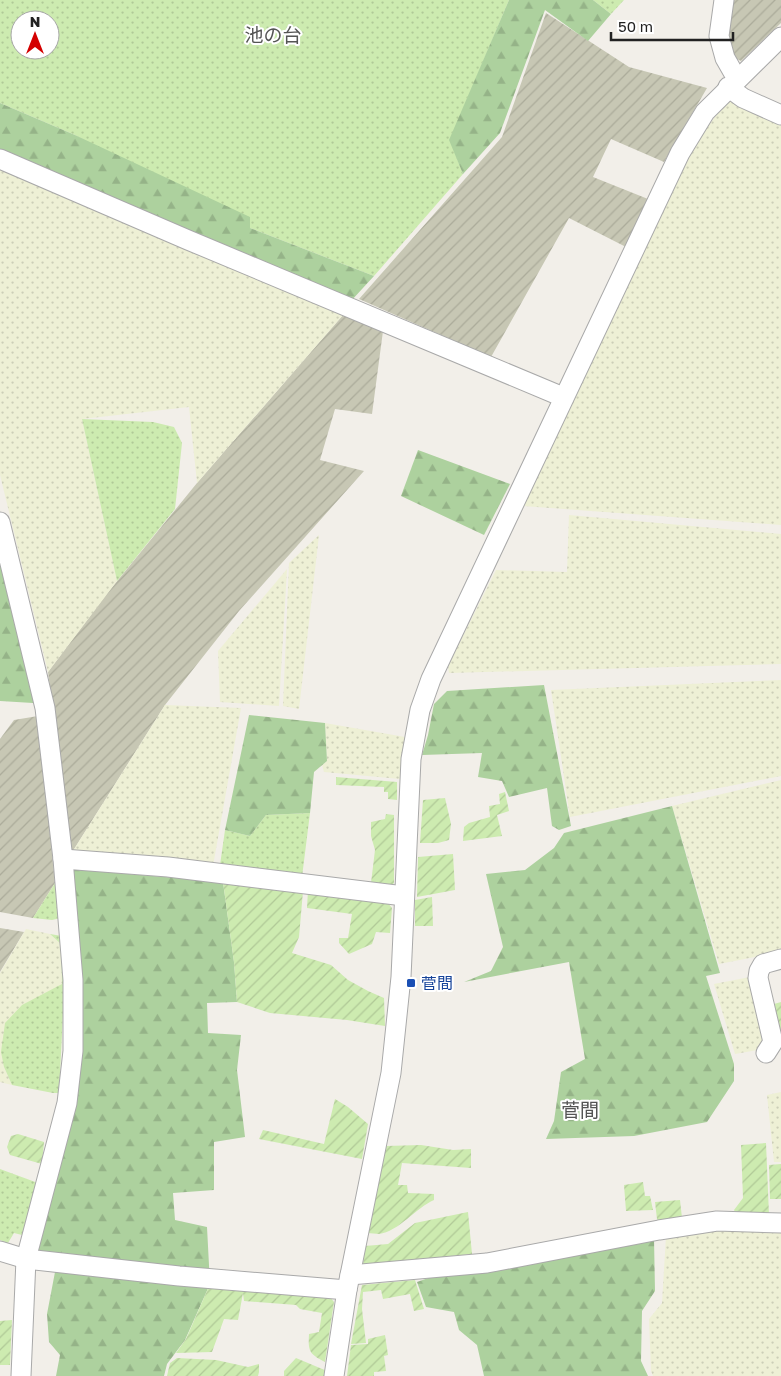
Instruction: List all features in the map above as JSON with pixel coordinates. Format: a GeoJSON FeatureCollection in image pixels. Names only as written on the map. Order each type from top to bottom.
{"type":"FeatureCollection","features":[{"type":"Feature","properties":{"kind":"street"},"geometry":{"type":"LineString","coordinates":[[724,0],[720,36],[732,83],[743,98],[781,116]]}},
{"type":"Feature","properties":{"kind":"street"},"geometry":{"type":"LineString","coordinates":[[334,1376],[349,1282],[391,1073],[401,977],[411,759],[420,710],[431,679],[680,153],[704,112],[781,36]]}},
{"type":"Feature","properties":{"kind":"street"},"geometry":{"type":"LineString","coordinates":[[0,159],[563,397]]}},
{"type":"Feature","properties":{"kind":"street"},"geometry":{"type":"LineString","coordinates":[[0,522],[45,708],[63,859],[74,980],[73,1052],[67,1103],[26,1258],[21,1376]]}},
{"type":"Feature","properties":{"kind":"street"},"geometry":{"type":"LineString","coordinates":[[63,859],[168,867],[404,896]]}},
{"type":"Feature","properties":{"kind":"street"},"geometry":{"type":"LineString","coordinates":[[766,1053],[773,1042],[758,978],[759,971],[763,964],[781,959]]}},
{"type":"Feature","properties":{"kind":"street"},"geometry":{"type":"LineString","coordinates":[[0,1251],[26,1258],[178,1276],[349,1282],[487,1263],[650,1232],[717,1222],[781,1223]]}},
{"type":"Feature","properties":{"kind":"shaded area"},"geometry":{"type":"Polygon","coordinates":[[[732,0],[781,0],[781,23],[741,61],[733,57],[726,40],[732,0]]]}},
{"type":"Feature","properties":{"kind":"shaded area"},"geometry":{"type":"Polygon","coordinates":[[[546,13],[629,67],[707,88],[664,162],[611,139],[593,177],[648,199],[626,247],[569,218],[491,357],[359,299],[502,137],[546,13]]]}},
{"type":"Feature","properties":{"kind":"shaded area"},"geometry":{"type":"Polygon","coordinates":[[[734,100],[781,122],[781,525],[523,506],[696,143],[725,103],[734,100]]]}},
{"type":"Feature","properties":{"kind":"shaded area"},"geometry":{"type":"Polygon","coordinates":[[[0,168],[343,315],[197,483],[189,407],[82,419],[117,581],[48,672],[0,475],[0,168]]]}},
{"type":"Feature","properties":{"kind":"shaded area"},"geometry":{"type":"Polygon","coordinates":[[[343,315],[383,331],[372,414],[335,409],[320,460],[364,471],[239,611],[165,705],[71,854],[48,672],[105,596],[197,483],[343,315]]]}},
{"type":"Feature","properties":{"kind":"shaded area"},"geometry":{"type":"Polygon","coordinates":[[[569,515],[781,534],[781,664],[449,673],[448,666],[496,570],[567,572],[569,515]]]}},
{"type":"Feature","properties":{"kind":"shaded area"},"geometry":{"type":"Polygon","coordinates":[[[319,535],[299,709],[283,706],[289,563],[319,535]]]}},
{"type":"Feature","properties":{"kind":"shaded area"},"geometry":{"type":"Polygon","coordinates":[[[287,569],[279,706],[220,702],[218,651],[287,569]]]}},
{"type":"Feature","properties":{"kind":"shaded area"},"geometry":{"type":"Polygon","coordinates":[[[781,680],[781,776],[570,817],[551,690],[781,680]]]}},
{"type":"Feature","properties":{"kind":"shaded area"},"geometry":{"type":"Polygon","coordinates":[[[165,705],[241,708],[213,866],[71,854],[165,705]]]}},
{"type":"Feature","properties":{"kind":"shaded area"},"geometry":{"type":"Polygon","coordinates":[[[38,716],[55,883],[33,918],[0,912],[0,739],[14,720],[38,716]]]}},
{"type":"Feature","properties":{"kind":"shaded area"},"geometry":{"type":"Polygon","coordinates":[[[325,723],[405,737],[400,779],[324,772],[322,765],[327,761],[325,723]]]}},
{"type":"Feature","properties":{"kind":"shaded area"},"geometry":{"type":"Polygon","coordinates":[[[781,780],[781,952],[719,964],[672,806],[781,780]]]}},
{"type":"Feature","properties":{"kind":"shaded area"},"geometry":{"type":"Polygon","coordinates":[[[0,928],[24,932],[0,972],[0,928]]]}},
{"type":"Feature","properties":{"kind":"shaded area"},"geometry":{"type":"Polygon","coordinates":[[[26,929],[50,934],[61,944],[62,984],[4,1067],[12,1085],[0,1082],[0,973],[26,929]]]}},
{"type":"Feature","properties":{"kind":"shaded area"},"geometry":{"type":"Polygon","coordinates":[[[750,977],[767,1041],[763,1049],[735,1054],[714,984],[750,977]]]}},
{"type":"Feature","properties":{"kind":"shaded area"},"geometry":{"type":"Polygon","coordinates":[[[781,1092],[781,1162],[774,1162],[767,1095],[781,1092]]]}},
{"type":"Feature","properties":{"kind":"shaded area"},"geometry":{"type":"Polygon","coordinates":[[[723,1229],[781,1230],[781,1376],[653,1376],[651,1371],[649,1319],[662,1303],[666,1236],[723,1229]]]}},
{"type":"Feature","properties":{"kind":"green space"},"geometry":{"type":"Polygon","coordinates":[[[0,0],[509,0],[450,140],[463,174],[374,276],[250,228],[75,135],[0,103],[0,0]]]}},
{"type":"Feature","properties":{"kind":"green space"},"geometry":{"type":"Polygon","coordinates":[[[509,0],[593,0],[611,14],[588,41],[545,10],[500,133],[463,174],[449,140],[509,0]]]}},
{"type":"Feature","properties":{"kind":"green space"},"geometry":{"type":"Polygon","coordinates":[[[593,0],[624,0],[611,14],[593,0]]]}},
{"type":"Feature","properties":{"kind":"green space"},"geometry":{"type":"Polygon","coordinates":[[[0,103],[75,135],[250,217],[250,228],[374,276],[351,301],[0,150],[0,103]]]}},
{"type":"Feature","properties":{"kind":"green space"},"geometry":{"type":"Polygon","coordinates":[[[82,419],[153,422],[174,427],[182,443],[175,509],[117,581],[82,419]]]}},
{"type":"Feature","properties":{"kind":"green space"},"geometry":{"type":"Polygon","coordinates":[[[418,450],[510,484],[484,535],[401,496],[418,450]]]}},
{"type":"Feature","properties":{"kind":"green space"},"geometry":{"type":"Polygon","coordinates":[[[0,549],[37,700],[33,703],[0,701],[0,549]]]}},
{"type":"Feature","properties":{"kind":"green space"},"geometry":{"type":"Polygon","coordinates":[[[544,685],[571,826],[559,830],[552,826],[547,788],[509,797],[502,781],[478,777],[482,753],[422,755],[434,704],[447,691],[544,685]]]}},
{"type":"Feature","properties":{"kind":"green space"},"geometry":{"type":"Polygon","coordinates":[[[249,715],[325,723],[327,761],[314,772],[310,813],[266,815],[250,836],[225,830],[249,715]]]}},
{"type":"Feature","properties":{"kind":"green space"},"geometry":{"type":"Polygon","coordinates":[[[336,777],[397,782],[397,800],[388,799],[388,792],[384,792],[384,787],[336,785],[336,777]]]}},
{"type":"Feature","properties":{"kind":"green space"},"geometry":{"type":"Polygon","coordinates":[[[505,792],[509,811],[497,815],[502,836],[463,841],[464,827],[469,823],[490,817],[489,806],[500,804],[499,794],[505,792]]]}},
{"type":"Feature","properties":{"kind":"green space"},"geometry":{"type":"Polygon","coordinates":[[[445,798],[451,824],[449,840],[438,843],[420,843],[423,800],[445,798]]]}},
{"type":"Feature","properties":{"kind":"green space"},"geometry":{"type":"Polygon","coordinates":[[[672,806],[720,973],[706,976],[734,1064],[734,1081],[707,1122],[634,1136],[546,1139],[554,1121],[561,1072],[585,1059],[569,962],[464,982],[491,971],[503,947],[486,874],[525,870],[554,848],[564,833],[672,806]]]}},
{"type":"Feature","properties":{"kind":"green space"},"geometry":{"type":"Polygon","coordinates":[[[310,813],[302,877],[220,865],[225,830],[250,836],[266,815],[310,813]]]}},
{"type":"Feature","properties":{"kind":"green space"},"geometry":{"type":"Polygon","coordinates":[[[386,814],[394,815],[394,883],[390,887],[371,883],[375,850],[371,836],[371,822],[385,819],[386,814]]]}},
{"type":"Feature","properties":{"kind":"green space"},"geometry":{"type":"Polygon","coordinates":[[[453,854],[455,890],[417,897],[418,857],[453,854]]]}},
{"type":"Feature","properties":{"kind":"green space"},"geometry":{"type":"Polygon","coordinates":[[[71,869],[223,882],[234,962],[237,1002],[207,1003],[208,1033],[241,1035],[237,1070],[245,1137],[214,1142],[214,1190],[173,1193],[175,1220],[207,1227],[210,1284],[185,1340],[167,1364],[164,1376],[56,1376],[60,1355],[49,1342],[47,1314],[55,1272],[34,1252],[74,1108],[71,869]]]}},
{"type":"Feature","properties":{"kind":"green space"},"geometry":{"type":"Polygon","coordinates":[[[223,882],[303,891],[299,937],[292,953],[331,965],[348,980],[384,998],[385,1026],[347,1020],[270,1013],[237,1002],[234,962],[223,882]]]}},
{"type":"Feature","properties":{"kind":"green space"},"geometry":{"type":"Polygon","coordinates":[[[55,883],[61,918],[52,920],[33,918],[55,883]]]}},
{"type":"Feature","properties":{"kind":"green space"},"geometry":{"type":"Polygon","coordinates":[[[308,890],[388,903],[392,908],[390,933],[376,932],[372,944],[349,954],[339,943],[339,938],[348,938],[352,914],[307,908],[308,890]]]}},
{"type":"Feature","properties":{"kind":"green space"},"geometry":{"type":"Polygon","coordinates":[[[432,897],[433,926],[415,926],[415,900],[432,897]]]}},
{"type":"Feature","properties":{"kind":"green space"},"geometry":{"type":"Polygon","coordinates":[[[50,934],[62,936],[63,946],[63,1015],[59,1093],[12,1085],[4,1067],[1,1052],[5,1023],[22,1005],[62,984],[61,944],[50,934]]]}},
{"type":"Feature","properties":{"kind":"green space"},"geometry":{"type":"Polygon","coordinates":[[[781,1002],[781,1038],[774,1004],[781,1002]]]}},
{"type":"Feature","properties":{"kind":"green space"},"geometry":{"type":"Polygon","coordinates":[[[335,1099],[368,1124],[362,1159],[259,1139],[263,1130],[324,1144],[335,1099]]]}},
{"type":"Feature","properties":{"kind":"green space"},"geometry":{"type":"Polygon","coordinates":[[[18,1134],[44,1142],[42,1164],[10,1155],[7,1147],[11,1136],[18,1134]]]}},
{"type":"Feature","properties":{"kind":"green space"},"geometry":{"type":"Polygon","coordinates":[[[766,1143],[769,1215],[736,1214],[734,1210],[743,1198],[741,1145],[766,1143]]]}},
{"type":"Feature","properties":{"kind":"green space"},"geometry":{"type":"Polygon","coordinates":[[[421,1145],[453,1150],[471,1149],[471,1168],[402,1163],[398,1185],[407,1185],[408,1193],[434,1194],[434,1200],[393,1229],[379,1234],[367,1233],[386,1146],[421,1145]]]}},
{"type":"Feature","properties":{"kind":"green space"},"geometry":{"type":"Polygon","coordinates":[[[781,1164],[781,1199],[770,1199],[769,1165],[781,1164]]]}},
{"type":"Feature","properties":{"kind":"green space"},"geometry":{"type":"Polygon","coordinates":[[[0,1169],[38,1183],[22,1235],[14,1233],[8,1243],[0,1240],[0,1169]]]}},
{"type":"Feature","properties":{"kind":"green space"},"geometry":{"type":"Polygon","coordinates":[[[643,1182],[645,1196],[650,1196],[653,1210],[626,1211],[624,1185],[643,1182]]]}},
{"type":"Feature","properties":{"kind":"green space"},"geometry":{"type":"Polygon","coordinates":[[[680,1200],[682,1218],[659,1221],[657,1219],[655,1202],[680,1200]]]}},
{"type":"Feature","properties":{"kind":"green space"},"geometry":{"type":"Polygon","coordinates":[[[468,1212],[472,1254],[363,1265],[365,1246],[388,1244],[415,1223],[468,1212]]]}},
{"type":"Feature","properties":{"kind":"green space"},"geometry":{"type":"Polygon","coordinates":[[[654,1238],[655,1291],[642,1311],[641,1361],[648,1376],[484,1376],[477,1345],[459,1330],[454,1312],[426,1307],[417,1282],[434,1276],[654,1238]]]}},
{"type":"Feature","properties":{"kind":"green space"},"geometry":{"type":"Polygon","coordinates":[[[415,1280],[424,1309],[414,1311],[410,1294],[383,1299],[381,1290],[363,1292],[362,1309],[366,1343],[351,1344],[362,1285],[415,1280]]]}},
{"type":"Feature","properties":{"kind":"green space"},"geometry":{"type":"Polygon","coordinates":[[[210,1284],[330,1297],[334,1302],[325,1362],[316,1357],[309,1348],[309,1334],[319,1332],[322,1313],[300,1309],[296,1305],[244,1301],[243,1293],[238,1320],[224,1319],[212,1352],[176,1353],[186,1339],[210,1284]]]}},
{"type":"Feature","properties":{"kind":"green space"},"geometry":{"type":"Polygon","coordinates":[[[12,1320],[10,1365],[0,1365],[0,1321],[12,1320]]]}},
{"type":"Feature","properties":{"kind":"green space"},"geometry":{"type":"Polygon","coordinates":[[[385,1335],[388,1355],[384,1356],[386,1371],[374,1372],[374,1376],[347,1376],[351,1345],[368,1344],[368,1339],[385,1335]]]}},
{"type":"Feature","properties":{"kind":"green space"},"geometry":{"type":"Polygon","coordinates":[[[177,1358],[216,1360],[248,1367],[259,1364],[259,1372],[258,1376],[167,1376],[170,1363],[177,1358]]]}},
{"type":"Feature","properties":{"kind":"green space"},"geometry":{"type":"Polygon","coordinates":[[[296,1358],[327,1371],[326,1376],[284,1376],[284,1371],[296,1358]]]}},
{"type":"Feature","properties":{"kind":"place","name":"菅間"},"geometry":{"type":"Point","coordinates":[411,983]}},
{"type":"Feature","properties":{"kind":"district","name":"池の台"},"geometry":{"type":"Point","coordinates":[273,34]}},
{"type":"Feature","properties":{"kind":"district","name":"菅間"},"geometry":{"type":"Point","coordinates":[580,1109]}}]}
